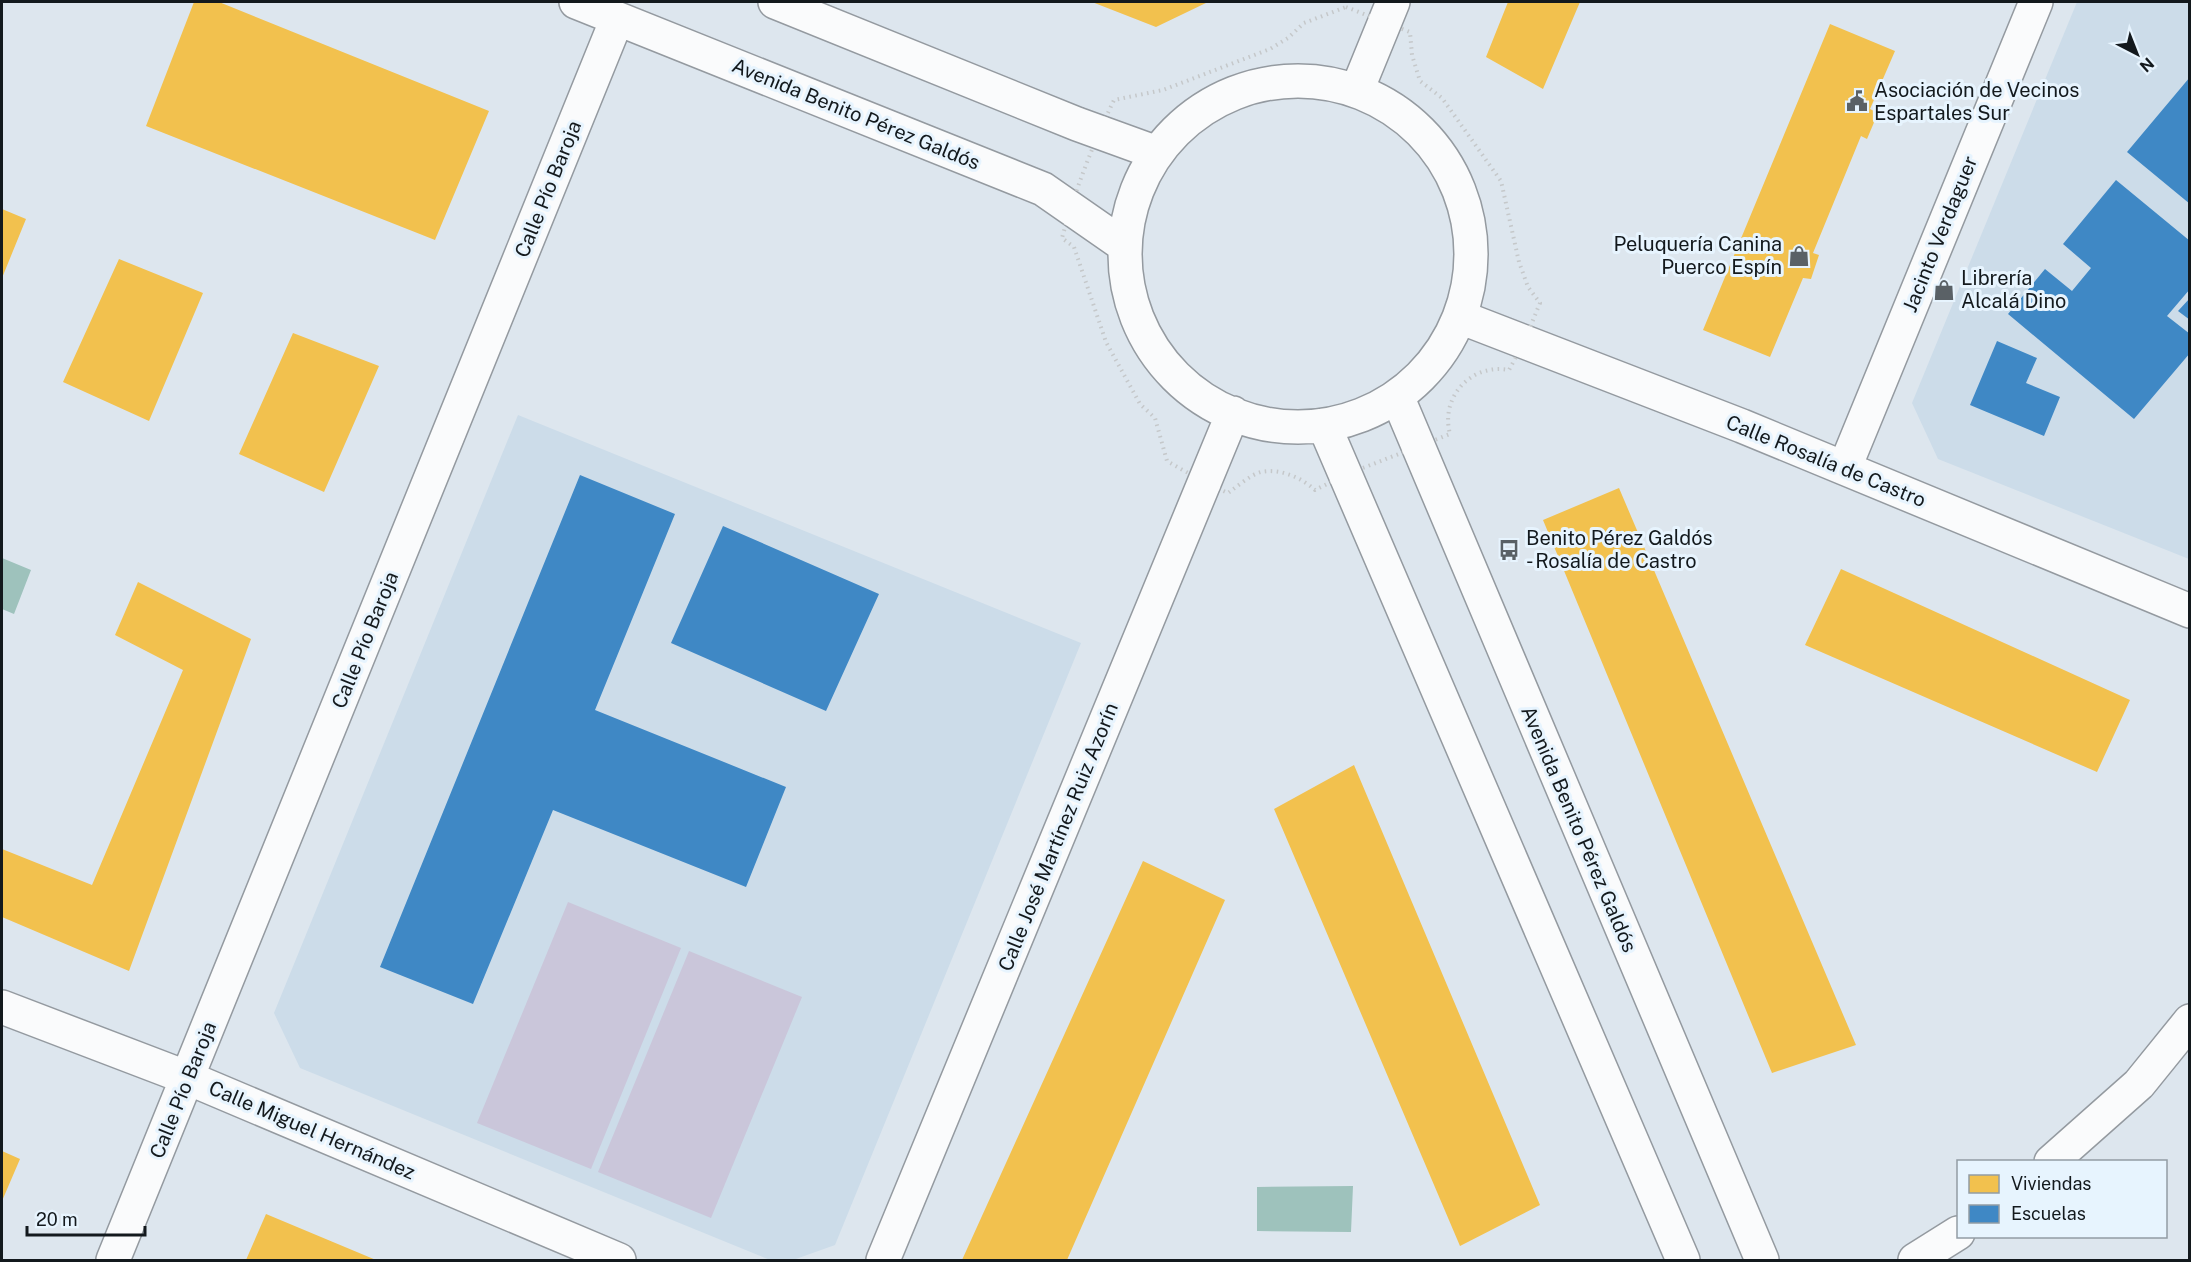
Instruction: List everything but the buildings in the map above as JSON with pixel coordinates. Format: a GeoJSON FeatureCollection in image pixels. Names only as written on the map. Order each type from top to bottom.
{"type":"FeatureCollection","features":[{"type":"Feature","properties":{"kind":"street","name":"Avenida Benito Pérez Galdós"},"geometry":{"type":"LineString","coordinates":[[576,2],[1043,189],[1125,246]]}},
{"type":"Feature","properties":{"kind":"street"},"geometry":{"type":"LineString","coordinates":[[775,2],[1157,153]]}},
{"type":"Feature","properties":{"kind":"street","name":"Jacinto Verdaguer"},"geometry":{"type":"LineString","coordinates":[[1845,467],[2036,2]]}},
{"type":"Feature","properties":{"kind":"street"},"geometry":{"type":"LineString","coordinates":[[1357,90],[1389,12]]}},
{"type":"Feature","properties":{"kind":"street","name":"Calle Pío Baroja"},"geometry":{"type":"LineString","coordinates":[[113,1260],[617,19]]}},
{"type":"Feature","properties":{"kind":"street"},"geometry":{"type":"LineString","coordinates":[[1318,80],[1357,90],[1412,121],[1445,159],[1468,212],[1472,266],[1460,317],[1430,367],[1397,396],[1369,412],[1324,425],[1293,427],[1250,421],[1208,402],[1173,374],[1146,338],[1128,290],[1125,246],[1134,196],[1157,153],[1190,118],[1224,97],[1278,81],[1318,80]]}},
{"type":"Feature","properties":{"kind":"street","name":"Calle Rosalía de Castro"},"geometry":{"type":"LineString","coordinates":[[1460,317],[1845,467],[2190,611]]}},
{"type":"Feature","properties":{"kind":"street","name":"Avenida Benito Pérez Galdós"},"geometry":{"type":"LineString","coordinates":[[1397,396],[1762,1260]]}},
{"type":"Feature","properties":{"kind":"street","name":"Calle José Martínez Ruiz Azorín"},"geometry":{"type":"LineString","coordinates":[[883,1260],[1233,413]]}},
{"type":"Feature","properties":{"kind":"street"},"geometry":{"type":"LineString","coordinates":[[1324,425],[1683,1260]]}},
{"type":"Feature","properties":{"kind":"street","name":"Calle Miguel Hernández"},"geometry":{"type":"LineString","coordinates":[[2,1007],[188,1078],[619,1260]]}},
{"type":"Feature","properties":{"kind":"street"},"geometry":{"type":"LineString","coordinates":[[2052,1160],[2139,1084],[2190,1021]]}},
{"type":"Feature","properties":{"kind":"street"},"geometry":{"type":"LineString","coordinates":[[1915,1260],[1957,1234]]}},
{"type":"Feature","properties":{"kind":"path"},"geometry":{"type":"LineString","coordinates":[[1346,7],[1389,12],[1410,32],[1412,55],[1420,81],[1442,98],[1501,181],[1519,262],[1528,287],[1540,303],[1524,342],[1509,370],[1499,368],[1477,372],[1453,396],[1448,407],[1446,422],[1450,434],[1345,475],[1315,490],[1305,481],[1281,473],[1261,472],[1228,493],[1167,461],[1155,418],[1140,404],[1106,342],[1074,247],[1062,238],[1070,208],[1099,131],[1114,100],[1163,90],[1270,49],[1288,38],[1304,22],[1332,11],[1346,7]]}},
{"type":"Feature","properties":{"kind":"shaded area"},"geometry":{"type":"Polygon","coordinates":[[[2077,2],[2189,2],[2189,559],[1938,459],[1912,403],[2077,2]]]}},
{"type":"Feature","properties":{"kind":"shaded area"},"geometry":{"type":"Polygon","coordinates":[[[518,415],[1081,643],[835,1245],[793,1260],[770,1260],[300,1068],[274,1013],[518,415]]]}},
{"type":"Feature","properties":{"kind":"shaded area"},"geometry":{"type":"Polygon","coordinates":[[[2,558],[31,570],[14,614],[2,609],[2,558]]]}},
{"type":"Feature","properties":{"kind":"shaded area"},"geometry":{"type":"Polygon","coordinates":[[[568,902],[681,948],[591,1169],[477,1123],[568,902]]]}},
{"type":"Feature","properties":{"kind":"shaded area"},"geometry":{"type":"Polygon","coordinates":[[[689,951],[802,997],[711,1218],[598,1172],[689,951]]]}},
{"type":"Feature","properties":{"kind":"shaded area"},"geometry":{"type":"Polygon","coordinates":[[[1353,1186],[1351,1232],[1257,1231],[1257,1187],[1353,1186]]]}},
{"type":"Feature","properties":{"kind":"place","name":"Asociación de Vecinos Espartales Sur"},"geometry":{"type":"Point","coordinates":[1857,101]}},
{"type":"Feature","properties":{"kind":"place","name":"Peluquería Canina Puerco Espín"},"geometry":{"type":"Point","coordinates":[1799,256]}},
{"type":"Feature","properties":{"kind":"place","name":"Librería Alcalá Dino"},"geometry":{"type":"Point","coordinates":[1944,290]}},
{"type":"Feature","properties":{"kind":"place","name":"Benito Pérez Galdós - Rosalía de Castro"},"geometry":{"type":"Point","coordinates":[1509,550]}}]}
